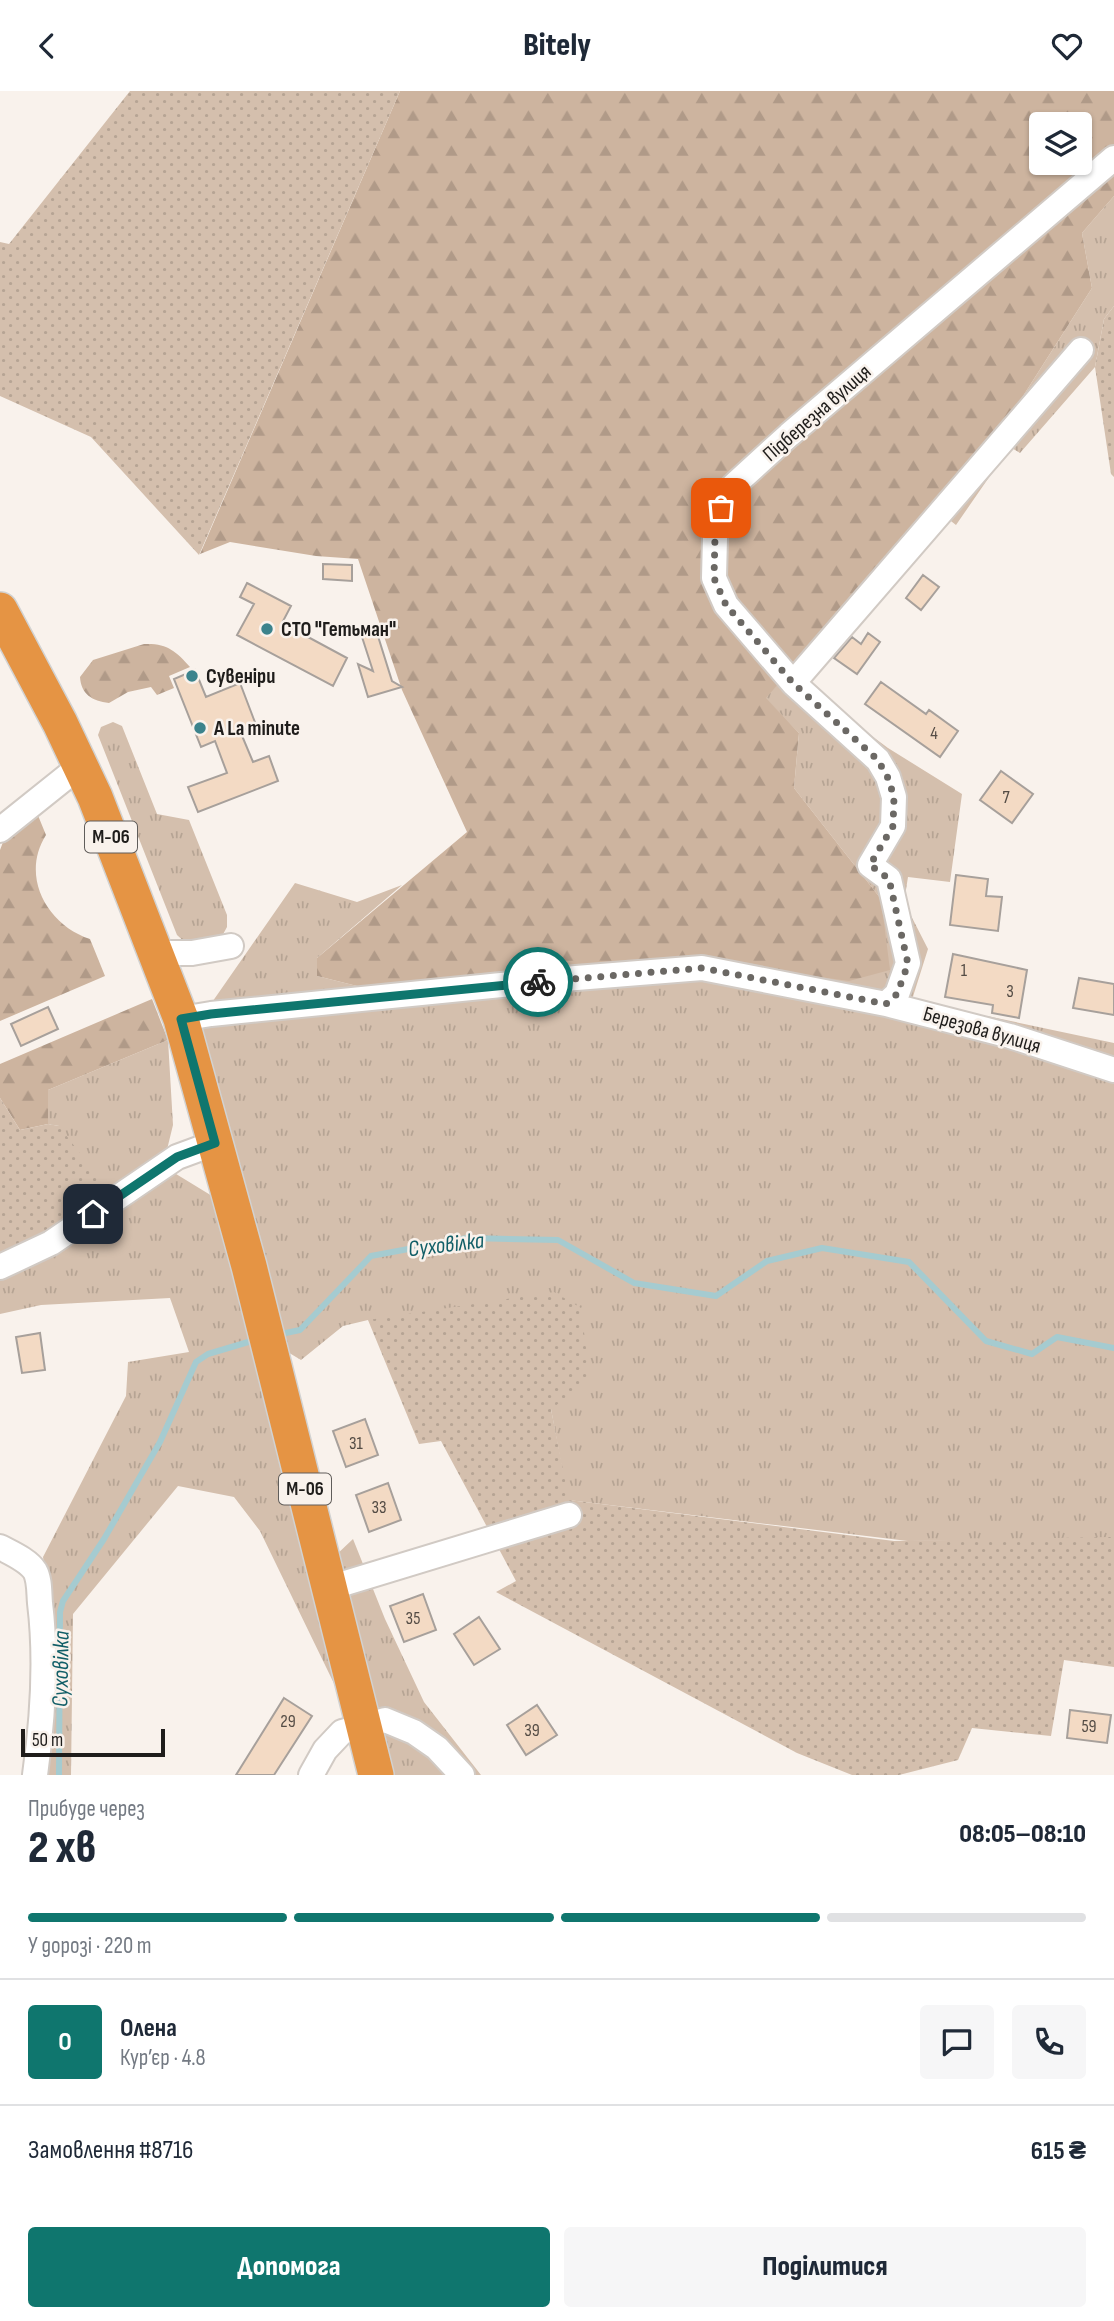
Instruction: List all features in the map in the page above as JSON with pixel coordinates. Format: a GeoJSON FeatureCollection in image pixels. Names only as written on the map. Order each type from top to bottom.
{"type":"FeatureCollection","features":[{"type":"Feature","properties":{"kind":"highway","name":"М-06"},"geometry":{"type":"LineString","coordinates":[[0,610],[80,766],[157,953],[181,1019],[249,1266],[376,1775]]}},
{"type":"Feature","properties":{"kind":"street","name":"Підберезна вулиця"},"geometry":{"type":"LineString","coordinates":[[886,1004],[897,994],[908,964],[889,879],[870,865],[893,826],[894,797],[891,787],[878,760],[793,683],[726,605],[714,578],[717,524],[721,508],[733,486],[800,426],[1114,157]]}},
{"type":"Feature","properties":{"kind":"street"},"geometry":{"type":"LineString","coordinates":[[793,683],[1081,350]]}},
{"type":"Feature","properties":{"kind":"street"},"geometry":{"type":"LineString","coordinates":[[0,830],[80,766]]}},
{"type":"Feature","properties":{"kind":"street"},"geometry":{"type":"LineString","coordinates":[[157,953],[192,953],[230,946]]}},
{"type":"Feature","properties":{"kind":"street","name":"Березова вулиця"},"geometry":{"type":"LineString","coordinates":[[181,1019],[551,980],[702,968],[886,1004],[1010,1036],[1114,1070]]}},
{"type":"Feature","properties":{"kind":"street"},"geometry":{"type":"LineString","coordinates":[[0,1267],[51,1243],[177,1157],[215,1143]]}},
{"type":"Feature","properties":{"kind":"street"},"geometry":{"type":"LineString","coordinates":[[329,1588],[569,1515]]}},
{"type":"Feature","properties":{"kind":"street"},"geometry":{"type":"LineString","coordinates":[[0,1547],[28,1564],[36,1573],[38,1586],[42,1614],[43,1691],[35,1775]]}},
{"type":"Feature","properties":{"kind":"street"},"geometry":{"type":"LineString","coordinates":[[311,1775],[325,1750],[342,1732],[385,1720],[414,1733],[437,1748],[462,1775]]}},
{"type":"Feature","properties":{"kind":"green space"},"geometry":{"type":"Polygon","coordinates":[[[130,91],[400,91],[199,555],[91,437],[0,396],[0,242],[9,244],[130,91]]]}},
{"type":"Feature","properties":{"kind":"green space"},"geometry":{"type":"Polygon","coordinates":[[[400,91],[1114,91],[1114,196],[1082,233],[1092,288],[1002,429],[766,698],[799,733],[794,788],[881,899],[890,970],[849,981],[688,959],[401,997],[317,976],[317,958],[467,832],[402,690],[358,559],[316,556],[230,542],[200,554],[400,91]]]}},
{"type":"Feature","properties":{"kind":"green space"},"geometry":{"type":"Polygon","coordinates":[[[1114,196],[1114,306],[1104,319],[1095,367],[1020,453],[1010,447],[956,525],[947,518],[799,682],[888,748],[962,794],[950,882],[908,877],[904,902],[928,949],[910,1006],[985,1024],[987,1016],[1114,1043],[1114,1539],[908,1541],[568,1500],[551,1409],[368,1320],[343,1326],[301,1360],[286,1351],[199,1021],[295,883],[357,902],[402,885],[317,958],[317,976],[401,997],[881,899],[794,788],[799,733],[765,698],[1002,429],[1092,288],[1082,233],[1114,196]]]}},
{"type":"Feature","properties":{"kind":"green space"},"geometry":{"type":"Polygon","coordinates":[[[1114,306],[1114,477],[1111,474],[1095,367],[1104,319],[1114,306]]]}},
{"type":"Feature","properties":{"kind":"green space"},"geometry":{"type":"Polygon","coordinates":[[[144,644],[170,649],[190,667],[169,676],[174,688],[157,695],[151,687],[128,692],[109,703],[97,700],[85,692],[80,677],[93,660],[144,644]]]}},
{"type":"Feature","properties":{"kind":"green space"},"geometry":{"type":"Polygon","coordinates":[[[113,722],[122,726],[157,814],[189,820],[227,915],[227,927],[221,938],[189,946],[177,935],[98,735],[101,727],[113,722]]]}},
{"type":"Feature","properties":{"kind":"green space"},"geometry":{"type":"Polygon","coordinates":[[[37,813],[46,835],[36,867],[42,897],[61,923],[90,939],[105,976],[0,1021],[0,850],[5,837],[37,813]]]}},
{"type":"Feature","properties":{"kind":"green space"},"geometry":{"type":"Polygon","coordinates":[[[152,999],[168,1040],[48,1090],[48,1124],[20,1130],[0,1098],[0,1064],[152,999]]]}},
{"type":"Feature","properties":{"kind":"green space"},"geometry":{"type":"Polygon","coordinates":[[[168,1040],[173,1125],[163,1166],[217,1199],[342,1700],[260,1531],[234,1497],[178,1486],[73,1614],[71,1775],[44,1775],[47,1583],[43,1557],[126,1396],[128,1362],[189,1352],[170,1298],[41,1305],[0,1314],[0,1259],[59,1126],[48,1124],[48,1090],[168,1040]]]}},
{"type":"Feature","properties":{"kind":"green space"},"geometry":{"type":"Polygon","coordinates":[[[0,1098],[20,1130],[48,1124],[59,1126],[114,1198],[0,1259],[0,1098]]]}},
{"type":"Feature","properties":{"kind":"green space"},"geometry":{"type":"Polygon","coordinates":[[[554,1292],[581,1308],[590,1380],[551,1409],[569,1500],[894,1541],[1110,1537],[1114,1539],[1114,1667],[1064,1660],[1051,1736],[972,1728],[958,1760],[899,1775],[852,1775],[797,1753],[496,1592],[516,1581],[441,1441],[419,1444],[368,1320],[554,1292]]]}},
{"type":"Feature","properties":{"kind":"green space"},"geometry":{"type":"Polygon","coordinates":[[[353,1539],[385,1619],[424,1702],[481,1775],[391,1775],[335,1556],[353,1539]]]}},
{"type":"Feature","properties":{"kind":"building"},"geometry":{"type":"Polygon","coordinates":[[[323,564],[352,565],[352,581],[323,579],[323,564]]]}},
{"type":"Feature","properties":{"kind":"building"},"geometry":{"type":"Polygon","coordinates":[[[923,575],[939,587],[921,610],[906,598],[923,575]]]}},
{"type":"Feature","properties":{"kind":"building","name":"СТО \"Гетьман\""},"geometry":{"type":"Polygon","coordinates":[[[247,583],[291,606],[282,623],[347,658],[333,686],[237,635],[254,604],[240,597],[247,583]]]}},
{"type":"Feature","properties":{"kind":"building"},"geometry":{"type":"Polygon","coordinates":[[[377,633],[392,681],[402,687],[368,697],[358,664],[373,671],[362,637],[377,633]]]}},
{"type":"Feature","properties":{"kind":"building"},"geometry":{"type":"Polygon","coordinates":[[[868,633],[880,642],[857,674],[834,658],[852,637],[861,644],[868,633]]]}},
{"type":"Feature","properties":{"kind":"building"},"geometry":{"type":"Polygon","coordinates":[[[195,670],[206,697],[240,683],[256,725],[240,731],[253,762],[269,756],[278,781],[198,812],[188,787],[227,773],[215,741],[201,747],[174,679],[195,670]]]}},
{"type":"Feature","properties":{"kind":"building"},"geometry":{"type":"Polygon","coordinates":[[[881,682],[926,714],[929,710],[958,731],[940,757],[865,704],[881,682]]]}},
{"type":"Feature","properties":{"kind":"building"},"geometry":{"type":"Polygon","coordinates":[[[1001,771],[1033,794],[1012,823],[980,800],[1001,771]]]}},
{"type":"Feature","properties":{"kind":"building"},"geometry":{"type":"Polygon","coordinates":[[[956,875],[988,879],[986,896],[1002,897],[998,931],[950,925],[956,875]]]}},
{"type":"Feature","properties":{"kind":"building"},"geometry":{"type":"Polygon","coordinates":[[[953,954],[1027,970],[1019,1018],[992,1013],[993,1005],[945,997],[953,954]]]}},
{"type":"Feature","properties":{"kind":"building"},"geometry":{"type":"Polygon","coordinates":[[[1079,978],[1114,984],[1114,1015],[1073,1008],[1079,978]]]}},
{"type":"Feature","properties":{"kind":"building"},"geometry":{"type":"Polygon","coordinates":[[[48,1007],[58,1029],[21,1046],[11,1024],[48,1007]]]}},
{"type":"Feature","properties":{"kind":"building"},"geometry":{"type":"Polygon","coordinates":[[[40,1333],[45,1370],[22,1373],[16,1337],[40,1333]]]}},
{"type":"Feature","properties":{"kind":"building"},"geometry":{"type":"Polygon","coordinates":[[[365,1419],[378,1455],[346,1467],[333,1431],[365,1419]]]}},
{"type":"Feature","properties":{"kind":"building"},"geometry":{"type":"Polygon","coordinates":[[[388,1483],[401,1520],[369,1532],[356,1495],[388,1483]]]}},
{"type":"Feature","properties":{"kind":"building"},"geometry":{"type":"Polygon","coordinates":[[[423,1594],[436,1630],[404,1642],[390,1606],[423,1594]]]}},
{"type":"Feature","properties":{"kind":"building"},"geometry":{"type":"Polygon","coordinates":[[[479,1617],[500,1649],[474,1665],[454,1634],[479,1617]]]}},
{"type":"Feature","properties":{"kind":"building"},"geometry":{"type":"Polygon","coordinates":[[[284,1698],[312,1716],[274,1775],[236,1775],[284,1698]]]}},
{"type":"Feature","properties":{"kind":"building"},"geometry":{"type":"Polygon","coordinates":[[[537,1705],[557,1735],[526,1755],[507,1725],[537,1705]]]}},
{"type":"Feature","properties":{"kind":"building"},"geometry":{"type":"Polygon","coordinates":[[[1070,1710],[1111,1715],[1107,1743],[1067,1738],[1070,1710]]]}},
{"type":"Feature","properties":{"kind":"waterway","name":"Суховілка"},"geometry":{"type":"LineString","coordinates":[[276,1335],[300,1330],[371,1256],[467,1238],[558,1240],[634,1283],[716,1296],[767,1261],[822,1248],[909,1262],[986,1341],[1032,1354],[1057,1337],[1114,1348]]}},
{"type":"Feature","properties":{"kind":"waterway","name":"Суховілка"},"geometry":{"type":"LineString","coordinates":[[59,1775],[60,1612],[63,1601],[104,1539],[160,1442],[196,1362],[208,1354],[255,1340]]}},
{"type":"Feature","properties":{"kind":"way so far"},"geometry":{"type":"LineString","coordinates":[[538,982],[702,968],[886,1004],[897,994],[908,964],[889,879],[870,865],[893,826],[894,797],[888,778],[878,760],[793,683],[726,605],[714,578],[715,537],[721,508]]}},
{"type":"Feature","properties":{"kind":"place","name":"СТО \"Гетьман\""},"geometry":{"type":"Point","coordinates":[267,629]}},
{"type":"Feature","properties":{"kind":"place","name":"Сувеніри"},"geometry":{"type":"Point","coordinates":[192,676]}},
{"type":"Feature","properties":{"kind":"place","name":"A La minute"},"geometry":{"type":"Point","coordinates":[200,728]}},
{"type":"Feature","properties":{"kind":"route"},"geometry":{"type":"LineString","coordinates":[[93,1214],[177,1157],[215,1143],[181,1019],[538,982]]}}]}
